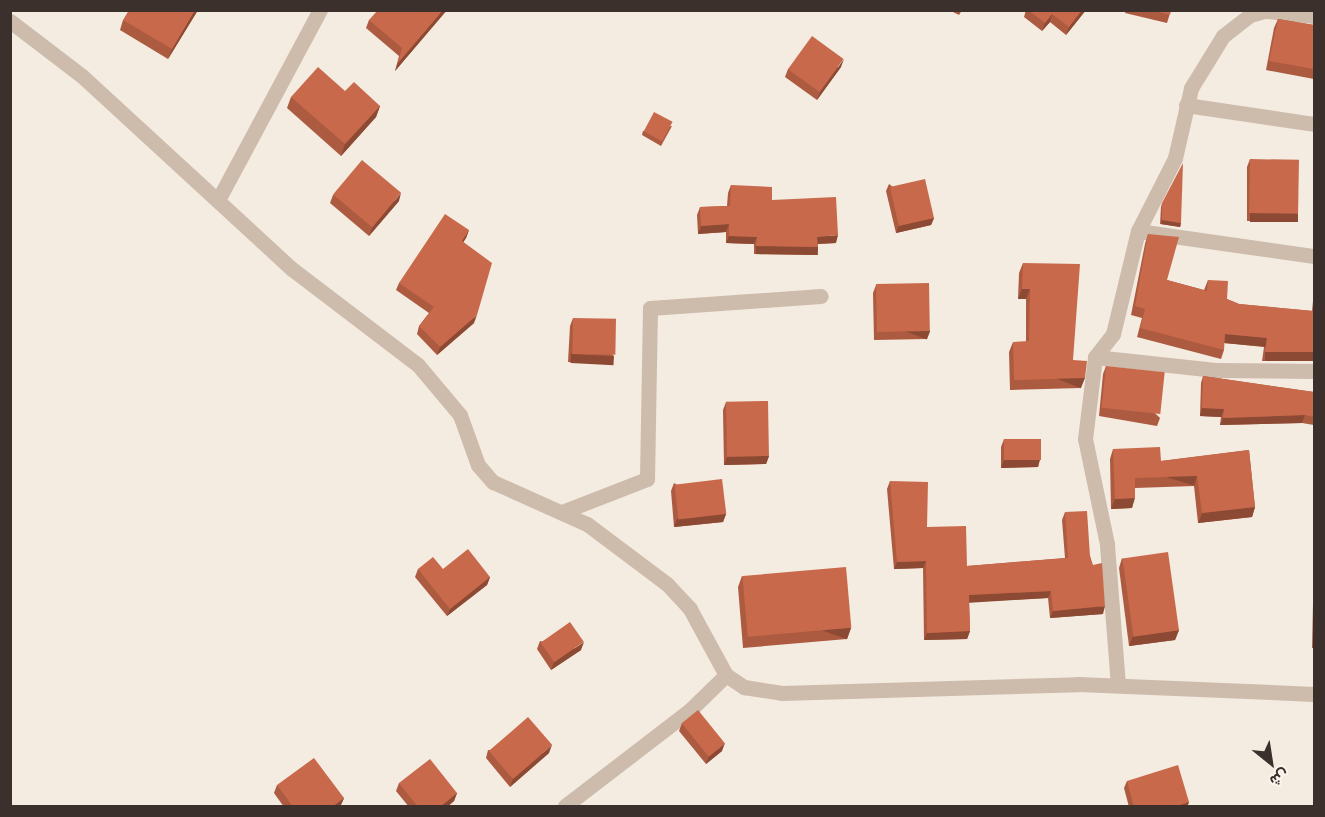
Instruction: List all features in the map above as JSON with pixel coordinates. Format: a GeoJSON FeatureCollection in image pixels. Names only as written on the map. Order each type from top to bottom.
{"type":"FeatureCollection","features":[{"type":"Feature","properties":{"kind":"street"},"geometry":{"type":"LineString","coordinates":[[218,200],[320,10]]}},
{"type":"Feature","properties":{"kind":"street"},"geometry":{"type":"LineString","coordinates":[[1118,685],[1107,544],[1085,440],[1095,357],[1113,334],[1138,231],[1175,158],[1186,105],[1223,36],[1250,15],[1267,11],[1314,16]]}},
{"type":"Feature","properties":{"kind":"street"},"geometry":{"type":"LineString","coordinates":[[10,21],[82,76],[292,269],[439,386],[460,415],[478,465],[493,482],[562,512],[667,584],[690,609],[726,675],[744,687],[782,693],[1118,685],[1314,694]]}},
{"type":"Feature","properties":{"kind":"street"},"geometry":{"type":"LineString","coordinates":[[1186,105],[1314,124]]}},
{"type":"Feature","properties":{"kind":"street"},"geometry":{"type":"LineString","coordinates":[[1138,231],[1314,256]]}},
{"type":"Feature","properties":{"kind":"street"},"geometry":{"type":"LineString","coordinates":[[562,512],[647,479],[650,308],[821,297]]}},
{"type":"Feature","properties":{"kind":"street"},"geometry":{"type":"LineString","coordinates":[[1095,357],[1215,370],[1314,371]]}},
{"type":"Feature","properties":{"kind":"street"},"geometry":{"type":"LineString","coordinates":[[565,807],[690,710],[726,675]]}},
{"type":"Feature","properties":{"kind":"building"},"geometry":{"type":"Polygon","coordinates":[[[129,10],[195,10],[172,49],[123,20],[129,10]]]}},
{"type":"Feature","properties":{"kind":"building"},"geometry":{"type":"Polygon","coordinates":[[[378,10],[409,10],[411,13],[412,10],[443,10],[398,63],[402,48],[369,20],[378,10]]]}},
{"type":"Feature","properties":{"kind":"building"},"geometry":{"type":"Polygon","coordinates":[[[1028,10],[1082,10],[1069,27],[1052,14],[1045,23],[1028,10]]]}},
{"type":"Feature","properties":{"kind":"building"},"geometry":{"type":"Polygon","coordinates":[[[1151,10],[1171,10],[1170,15],[1151,10]]]}},
{"type":"Feature","properties":{"kind":"building"},"geometry":{"type":"Polygon","coordinates":[[[1278,19],[1314,25],[1314,69],[1269,61],[1278,19]]]}},
{"type":"Feature","properties":{"kind":"building"},"geometry":{"type":"Polygon","coordinates":[[[812,36],[844,59],[819,92],[788,69],[812,36]]]}},
{"type":"Feature","properties":{"kind":"building"},"geometry":{"type":"Polygon","coordinates":[[[318,67],[345,91],[354,82],[380,106],[345,144],[291,97],[318,67]]]}},
{"type":"Feature","properties":{"kind":"building"},"geometry":{"type":"Polygon","coordinates":[[[654,112],[673,122],[662,141],[644,131],[654,112]]]}},
{"type":"Feature","properties":{"kind":"building"},"geometry":{"type":"Polygon","coordinates":[[[1250,159],[1299,160],[1298,214],[1249,213],[1250,159]]]}},
{"type":"Feature","properties":{"kind":"building"},"geometry":{"type":"Polygon","coordinates":[[[362,160],[401,193],[372,227],[333,194],[362,160]]]}},
{"type":"Feature","properties":{"kind":"building"},"geometry":{"type":"Polygon","coordinates":[[[1183,163],[1181,223],[1162,220],[1162,203],[1183,163]]]}},
{"type":"Feature","properties":{"kind":"building"},"geometry":{"type":"Polygon","coordinates":[[[925,179],[934,218],[899,226],[890,187],[925,179]]]}},
{"type":"Feature","properties":{"kind":"building"},"geometry":{"type":"Polygon","coordinates":[[[731,185],[772,187],[772,200],[836,197],[838,235],[817,237],[818,247],[756,246],[757,237],[729,236],[729,224],[701,226],[700,207],[730,206],[731,185]]]}},
{"type":"Feature","properties":{"kind":"building"},"geometry":{"type":"Polygon","coordinates":[[[445,214],[469,230],[462,241],[492,263],[477,315],[440,347],[419,326],[434,307],[399,283],[445,214]]]}},
{"type":"Feature","properties":{"kind":"building"},"geometry":{"type":"Polygon","coordinates":[[[1148,234],[1179,237],[1167,280],[1207,291],[1208,280],[1228,281],[1227,299],[1239,304],[1314,311],[1314,352],[1265,352],[1267,338],[1225,334],[1224,350],[1140,328],[1145,309],[1135,306],[1148,234]]]}},
{"type":"Feature","properties":{"kind":"building"},"geometry":{"type":"Polygon","coordinates":[[[1023,263],[1080,264],[1073,360],[1087,361],[1085,378],[1014,380],[1013,342],[1029,341],[1030,289],[1022,289],[1023,263]]]}},
{"type":"Feature","properties":{"kind":"building"},"geometry":{"type":"Polygon","coordinates":[[[929,283],[930,331],[877,332],[876,284],[929,283]]]}},
{"type":"Feature","properties":{"kind":"building"},"geometry":{"type":"Polygon","coordinates":[[[573,318],[616,319],[615,355],[572,354],[573,318]]]}},
{"type":"Feature","properties":{"kind":"building"},"geometry":{"type":"Polygon","coordinates":[[[1106,366],[1165,372],[1160,414],[1102,408],[1106,366]]]}},
{"type":"Feature","properties":{"kind":"building"},"geometry":{"type":"Polygon","coordinates":[[[1203,376],[1314,392],[1314,417],[1305,415],[1223,418],[1224,409],[1202,408],[1203,376]]]}},
{"type":"Feature","properties":{"kind":"building"},"geometry":{"type":"Polygon","coordinates":[[[768,401],[769,456],[727,457],[726,402],[768,401]]]}},
{"type":"Feature","properties":{"kind":"building"},"geometry":{"type":"Polygon","coordinates":[[[1004,439],[1041,439],[1041,460],[1004,460],[1004,439]]]}},
{"type":"Feature","properties":{"kind":"building"},"geometry":{"type":"Polygon","coordinates":[[[1160,447],[1161,461],[1249,450],[1255,507],[1202,513],[1197,476],[1135,478],[1135,498],[1115,499],[1113,449],[1160,447]]]}},
{"type":"Feature","properties":{"kind":"building"},"geometry":{"type":"Polygon","coordinates":[[[722,479],[726,514],[679,520],[674,485],[722,479]]]}},
{"type":"Feature","properties":{"kind":"building"},"geometry":{"type":"Polygon","coordinates":[[[890,481],[928,482],[927,527],[966,526],[967,566],[1068,558],[1065,512],[1087,511],[1090,556],[1093,565],[1102,563],[1105,606],[1053,611],[1051,591],[969,595],[970,631],[927,633],[926,561],[897,562],[890,481]]]}},
{"type":"Feature","properties":{"kind":"building"},"geometry":{"type":"Polygon","coordinates":[[[468,549],[490,577],[450,609],[418,569],[433,557],[443,569],[468,549]]]}},
{"type":"Feature","properties":{"kind":"building"},"geometry":{"type":"Polygon","coordinates":[[[1168,552],[1179,630],[1133,637],[1122,558],[1168,552]]]}},
{"type":"Feature","properties":{"kind":"building"},"geometry":{"type":"Polygon","coordinates":[[[846,567],[851,628],[748,637],[742,576],[846,567]]]}},
{"type":"Feature","properties":{"kind":"building"},"geometry":{"type":"Polygon","coordinates":[[[570,622],[584,642],[554,662],[541,643],[570,622]]]}},
{"type":"Feature","properties":{"kind":"building"},"geometry":{"type":"Polygon","coordinates":[[[698,710],[725,743],[709,757],[682,723],[698,710]]]}},
{"type":"Feature","properties":{"kind":"building"},"geometry":{"type":"Polygon","coordinates":[[[528,717],[552,745],[513,779],[489,751],[528,717]]]}},
{"type":"Feature","properties":{"kind":"building"},"geometry":{"type":"Polygon","coordinates":[[[314,758],[344,798],[332,807],[293,807],[277,785],[314,758]]]}},
{"type":"Feature","properties":{"kind":"building"},"geometry":{"type":"Polygon","coordinates":[[[430,759],[457,793],[440,807],[418,807],[399,783],[430,759]]]}},
{"type":"Feature","properties":{"kind":"building"},"geometry":{"type":"Polygon","coordinates":[[[1178,765],[1189,802],[1174,807],[1134,807],[1127,781],[1178,765]]]}}]}
